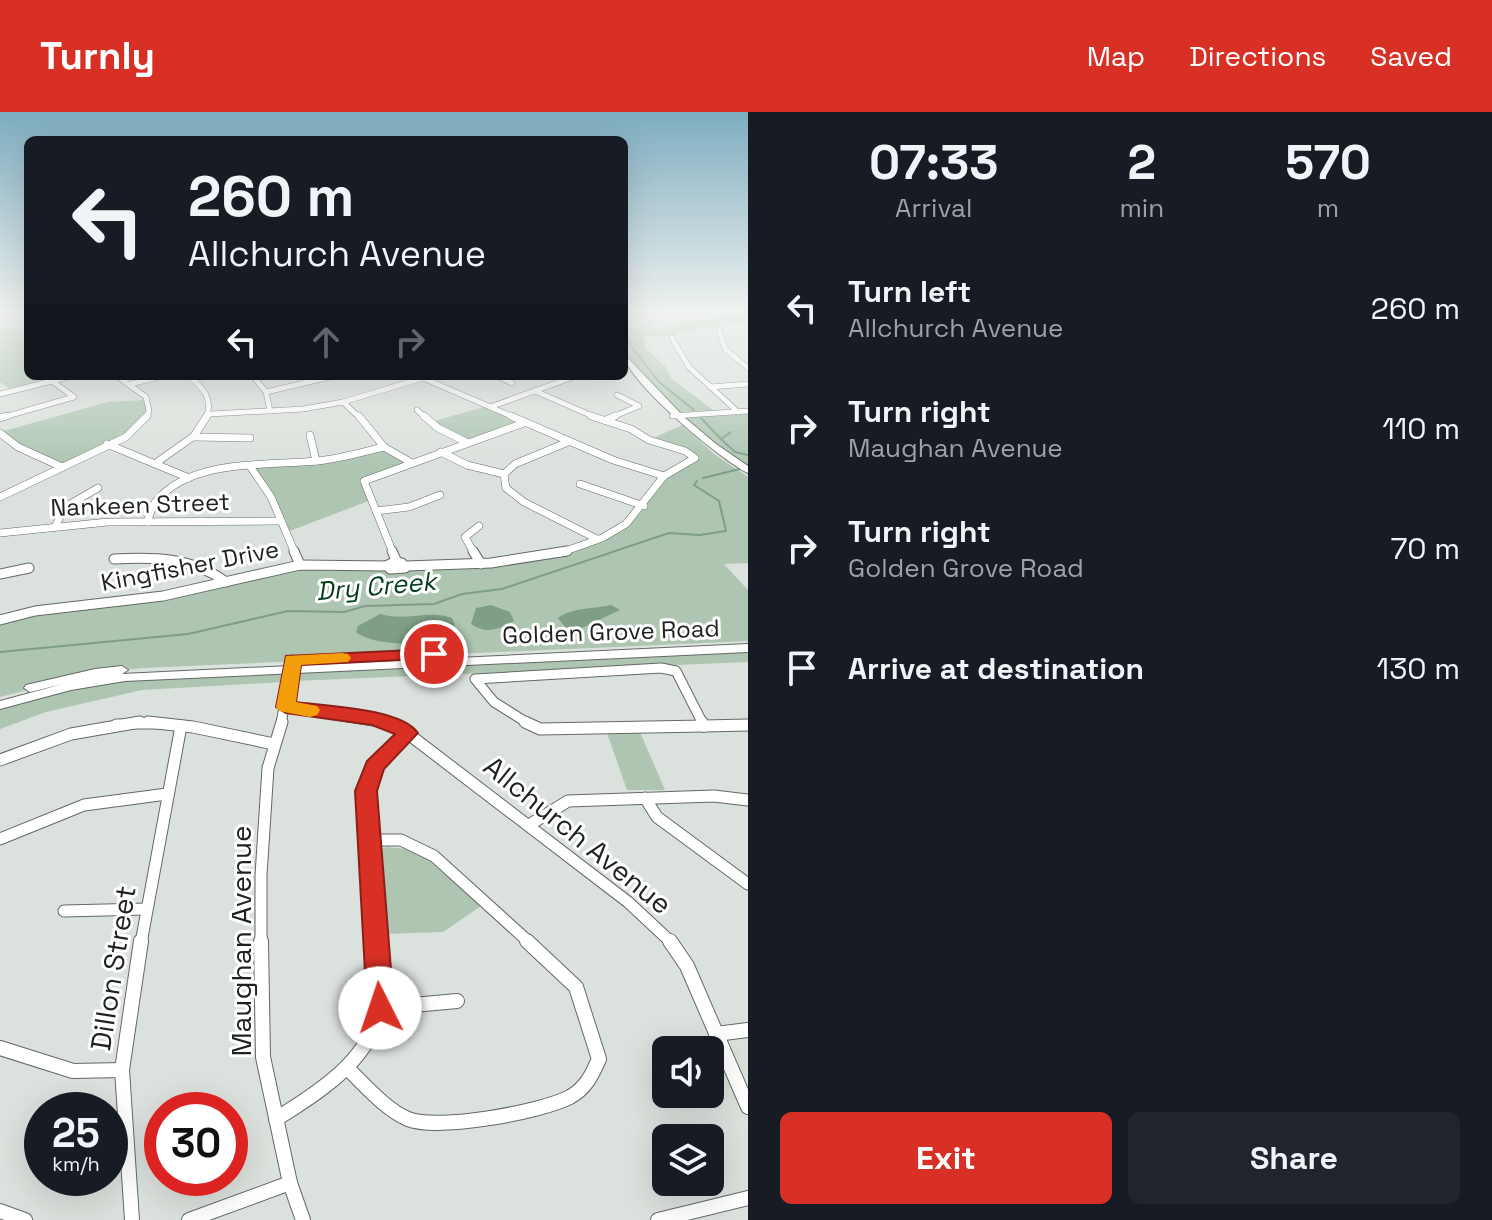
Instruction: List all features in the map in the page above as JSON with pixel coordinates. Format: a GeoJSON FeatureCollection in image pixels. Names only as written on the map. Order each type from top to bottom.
{"type":"FeatureCollection","features":[{"type":"Feature","properties":{"kind":"main road"},"geometry":{"type":"LineString","coordinates":[[628,369],[742,470]]}},
{"type":"Feature","properties":{"kind":"main road","name":"Golden Grove Road"},"geometry":{"type":"LineString","coordinates":[[0,697],[95,673],[748,641]]}},
{"type":"Feature","properties":{"kind":"main road","name":"Golden Grove Road"},"geometry":{"type":"LineString","coordinates":[[0,705],[71,686],[125,677],[292,664],[748,648]]}},
{"type":"Feature","properties":{"kind":"street"},"geometry":{"type":"LineString","coordinates":[[686,363],[738,412]]}},
{"type":"Feature","properties":{"kind":"street"},"geometry":{"type":"LineString","coordinates":[[0,394],[56,380]]}},
{"type":"Feature","properties":{"kind":"street"},"geometry":{"type":"LineString","coordinates":[[0,497],[136,430],[149,411],[146,397],[124,380]]}},
{"type":"Feature","properties":{"kind":"street"},"geometry":{"type":"LineString","coordinates":[[131,384],[146,380]]}},
{"type":"Feature","properties":{"kind":"street"},"geometry":{"type":"LineString","coordinates":[[156,463],[194,437],[210,414],[208,397],[193,380]]}},
{"type":"Feature","properties":{"kind":"street"},"geometry":{"type":"LineString","coordinates":[[256,380],[266,392],[270,411]]}},
{"type":"Feature","properties":{"kind":"street"},"geometry":{"type":"LineString","coordinates":[[266,392],[317,380]]}},
{"type":"Feature","properties":{"kind":"street"},"geometry":{"type":"LineString","coordinates":[[210,414],[270,411],[343,402],[416,380]]}},
{"type":"Feature","properties":{"kind":"street"},"geometry":{"type":"LineString","coordinates":[[428,380],[622,464],[664,476]]}},
{"type":"Feature","properties":{"kind":"street"},"geometry":{"type":"LineString","coordinates":[[506,380],[512,383]]}},
{"type":"Feature","properties":{"kind":"street"},"geometry":{"type":"LineString","coordinates":[[490,407],[564,380]]}},
{"type":"Feature","properties":{"kind":"street"},"geometry":{"type":"LineString","coordinates":[[0,418],[74,397],[52,381]]}},
{"type":"Feature","properties":{"kind":"street"},"geometry":{"type":"LineString","coordinates":[[710,387],[748,384]]}},
{"type":"Feature","properties":{"kind":"street"},"geometry":{"type":"LineString","coordinates":[[524,423],[364,481],[392,564],[481,564],[551,554],[597,539],[625,525],[644,506],[664,476],[695,458],[685,451],[661,445],[535,391]]}},
{"type":"Feature","properties":{"kind":"street"},"geometry":{"type":"LineString","coordinates":[[606,420],[639,406],[617,395]]}},
{"type":"Feature","properties":{"kind":"street"},"geometry":{"type":"LineString","coordinates":[[343,402],[384,447],[412,463]]}},
{"type":"Feature","properties":{"kind":"street"},"geometry":{"type":"LineString","coordinates":[[417,410],[438,428],[466,442]]}},
{"type":"Feature","properties":{"kind":"street"},"geometry":{"type":"LineString","coordinates":[[678,416],[748,411]]}},
{"type":"Feature","properties":{"kind":"street"},"geometry":{"type":"LineString","coordinates":[[0,433],[18,447],[62,467]]}},
{"type":"Feature","properties":{"kind":"street"},"geometry":{"type":"LineString","coordinates":[[310,435],[316,461]]}},
{"type":"Feature","properties":{"kind":"street"},"geometry":{"type":"LineString","coordinates":[[194,437],[250,438]]}},
{"type":"Feature","properties":{"kind":"street"},"geometry":{"type":"LineString","coordinates":[[504,474],[515,464],[568,442]]}},
{"type":"Feature","properties":{"kind":"street"},"geometry":{"type":"LineString","coordinates":[[107,444],[189,478]]}},
{"type":"Feature","properties":{"kind":"street"},"geometry":{"type":"LineString","coordinates":[[147,522],[155,502],[189,478],[215,470],[316,461],[384,447]]}},
{"type":"Feature","properties":{"kind":"street"},"geometry":{"type":"LineString","coordinates":[[441,452],[467,465],[504,474]]}},
{"type":"Feature","properties":{"kind":"street"},"geometry":{"type":"LineString","coordinates":[[250,466],[271,497],[300,565]]}},
{"type":"Feature","properties":{"kind":"street"},"geometry":{"type":"LineString","coordinates":[[504,474],[506,488],[513,495],[597,539]]}},
{"type":"Feature","properties":{"kind":"street"},"geometry":{"type":"LineString","coordinates":[[0,484],[14,489]]}},
{"type":"Feature","properties":{"kind":"street"},"geometry":{"type":"LineString","coordinates":[[580,484],[644,506]]}},
{"type":"Feature","properties":{"kind":"street"},"geometry":{"type":"LineString","coordinates":[[55,527],[66,504],[98,488]]}},
{"type":"Feature","properties":{"kind":"street"},"geometry":{"type":"LineString","coordinates":[[376,511],[409,507],[440,495]]}},
{"type":"Feature","properties":{"kind":"street","name":"Nankeen Street"},"geometry":{"type":"LineString","coordinates":[[0,533],[147,522],[281,521]]}},
{"type":"Feature","properties":{"kind":"street"},"geometry":{"type":"LineString","coordinates":[[479,526],[465,537],[481,564]]}},
{"type":"Feature","properties":{"kind":"street"},"geometry":{"type":"LineString","coordinates":[[114,559],[168,557],[190,562],[217,574],[226,582]]}},
{"type":"Feature","properties":{"kind":"street","name":"Kingfisher Drive"},"geometry":{"type":"LineString","coordinates":[[0,620],[35,611],[163,596],[300,565],[392,564]]}},
{"type":"Feature","properties":{"kind":"street"},"geometry":{"type":"LineString","coordinates":[[0,574],[29,568]]}},
{"type":"Feature","properties":{"kind":"street","name":"Maughan Avenue"},"geometry":{"type":"LineString","coordinates":[[292,664],[286,707],[268,768],[261,875],[261,1016],[263,1057],[290,1183],[303,1220]]}},
{"type":"Feature","properties":{"kind":"street"},"geometry":{"type":"LineString","coordinates":[[704,726],[676,671],[661,668],[475,679],[479,689],[529,725],[540,729],[704,726],[748,725]]}},
{"type":"Feature","properties":{"kind":"street","name":"Allchurch Avenue"},"geometry":{"type":"LineString","coordinates":[[286,707],[373,719],[398,726],[628,902],[670,940],[687,966],[748,1107]]}},
{"type":"Feature","properties":{"kind":"street"},"geometry":{"type":"LineString","coordinates":[[0,760],[119,723],[181,726],[274,744]]}},
{"type":"Feature","properties":{"kind":"street","name":"Dillon Street"},"geometry":{"type":"LineString","coordinates":[[132,1220],[122,1070],[146,909],[181,726]]}},
{"type":"Feature","properties":{"kind":"street"},"geometry":{"type":"LineString","coordinates":[[276,1119],[323,1091],[347,1068],[368,1041],[380,1008],[366,791],[375,766],[408,733]]}},
{"type":"Feature","properties":{"kind":"street"},"geometry":{"type":"LineString","coordinates":[[0,839],[84,805],[167,794]]}},
{"type":"Feature","properties":{"kind":"street"},"geometry":{"type":"LineString","coordinates":[[529,825],[568,801],[714,796],[748,800]]}},
{"type":"Feature","properties":{"kind":"street"},"geometry":{"type":"LineString","coordinates":[[645,798],[657,817],[748,884]]}},
{"type":"Feature","properties":{"kind":"street"},"geometry":{"type":"LineString","coordinates":[[347,1068],[408,1119],[449,1125],[529,1109],[570,1097],[589,1082],[599,1059],[576,987],[561,971],[434,856],[401,840],[369,840]]}},
{"type":"Feature","properties":{"kind":"street"},"geometry":{"type":"LineString","coordinates":[[64,911],[146,909]]}},
{"type":"Feature","properties":{"kind":"street"},"geometry":{"type":"LineString","coordinates":[[380,1008],[457,1001]]}},
{"type":"Feature","properties":{"kind":"street"},"geometry":{"type":"LineString","coordinates":[[716,1034],[748,1030]]}},
{"type":"Feature","properties":{"kind":"street"},"geometry":{"type":"LineString","coordinates":[[0,1048],[73,1071],[122,1070]]}},
{"type":"Feature","properties":{"kind":"street"},"geometry":{"type":"LineString","coordinates":[[189,1220],[290,1183]]}},
{"type":"Feature","properties":{"kind":"street"},"geometry":{"type":"LineString","coordinates":[[668,1219],[748,1198]]}},
{"type":"Feature","properties":{"kind":"street"},"geometry":{"type":"LineString","coordinates":[[0,1211],[25,1220]]}},
{"type":"Feature","properties":{"kind":"shaded area"},"geometry":{"type":"Polygon","coordinates":[[[0,363],[24,363],[24,380],[48,380],[11,390],[0,382],[0,363]]]}},
{"type":"Feature","properties":{"kind":"shaded area"},"geometry":{"type":"Polygon","coordinates":[[[633,363],[661,363],[671,378],[714,411],[679,412],[633,363]]]}},
{"type":"Feature","properties":{"kind":"shaded area"},"geometry":{"type":"Polygon","coordinates":[[[148,400],[149,411],[142,425],[62,467],[27,452],[0,432],[108,402],[148,400]]]}},
{"type":"Feature","properties":{"kind":"shaded area"},"geometry":{"type":"Polygon","coordinates":[[[487,406],[524,423],[466,442],[431,422],[487,406]]]}},
{"type":"Feature","properties":{"kind":"shaded area"},"geometry":{"type":"Polygon","coordinates":[[[748,411],[748,470],[682,417],[748,411]]]}},
{"type":"Feature","properties":{"kind":"shaded area"},"geometry":{"type":"Polygon","coordinates":[[[682,425],[714,454],[748,477],[748,563],[724,564],[748,590],[748,641],[143,668],[95,673],[0,697],[0,621],[35,611],[163,596],[300,565],[406,566],[551,554],[597,539],[625,525],[664,476],[695,458],[649,440],[682,425]]]}},
{"type":"Feature","properties":{"kind":"shaded area"},"geometry":{"type":"Polygon","coordinates":[[[384,447],[412,463],[364,481],[371,500],[287,532],[250,466],[316,461],[384,447]]]}},
{"type":"Feature","properties":{"kind":"shaded area"},"geometry":{"type":"Polygon","coordinates":[[[491,605],[510,612],[514,621],[488,630],[471,624],[476,608],[491,605]]]}},
{"type":"Feature","properties":{"kind":"shaded area"},"geometry":{"type":"Polygon","coordinates":[[[611,605],[620,610],[580,629],[565,627],[558,618],[577,610],[611,605]]]}},
{"type":"Feature","properties":{"kind":"shaded area"},"geometry":{"type":"Polygon","coordinates":[[[380,614],[443,616],[452,618],[455,625],[438,639],[408,644],[377,641],[356,632],[358,626],[380,614]]]}},
{"type":"Feature","properties":{"kind":"shaded area"},"geometry":{"type":"Polygon","coordinates":[[[742,651],[748,654],[748,662],[294,681],[296,672],[742,651]]]}},
{"type":"Feature","properties":{"kind":"shaded area"},"geometry":{"type":"Polygon","coordinates":[[[280,672],[283,682],[142,690],[46,712],[0,729],[0,708],[70,688],[124,679],[280,672]]]}},
{"type":"Feature","properties":{"kind":"shaded area"},"geometry":{"type":"Polygon","coordinates":[[[640,732],[665,790],[627,790],[607,733],[640,732]]]}},
{"type":"Feature","properties":{"kind":"shaded area"},"geometry":{"type":"Polygon","coordinates":[[[386,847],[417,850],[481,906],[443,932],[383,934],[377,857],[380,850],[386,847]]]}},
{"type":"Feature","properties":{"kind":"waterway"},"geometry":{"type":"LineString","coordinates":[[644,363],[659,382],[694,410]]}},
{"type":"Feature","properties":{"kind":"waterway"},"geometry":{"type":"LineString","coordinates":[[701,418],[720,438]]}},
{"type":"Feature","properties":{"kind":"waterway"},"geometry":{"type":"LineString","coordinates":[[731,432],[721,439],[735,452],[748,455]]}},
{"type":"Feature","properties":{"kind":"waterway","name":"Dry Creek"},"geometry":{"type":"LineString","coordinates":[[703,478],[748,467]]}},
{"type":"Feature","properties":{"kind":"waterway","name":"Dry Creek"},"geometry":{"type":"LineString","coordinates":[[0,652],[188,634],[288,611],[344,612],[365,606],[434,604],[462,594],[502,589],[669,533],[700,535],[726,531],[719,501],[694,485],[697,481]]}},
{"type":"Feature","properties":{"kind":"slow traffic"},"geometry":{"type":"LineString","coordinates":[[310,710],[286,707],[292,660],[342,658]]}},
{"type":"Feature","properties":{"kind":"route"},"geometry":{"type":"LineString","coordinates":[[380,1008],[366,791],[375,766],[408,733],[398,726],[373,719],[286,707],[292,660],[434,654]]}}]}
